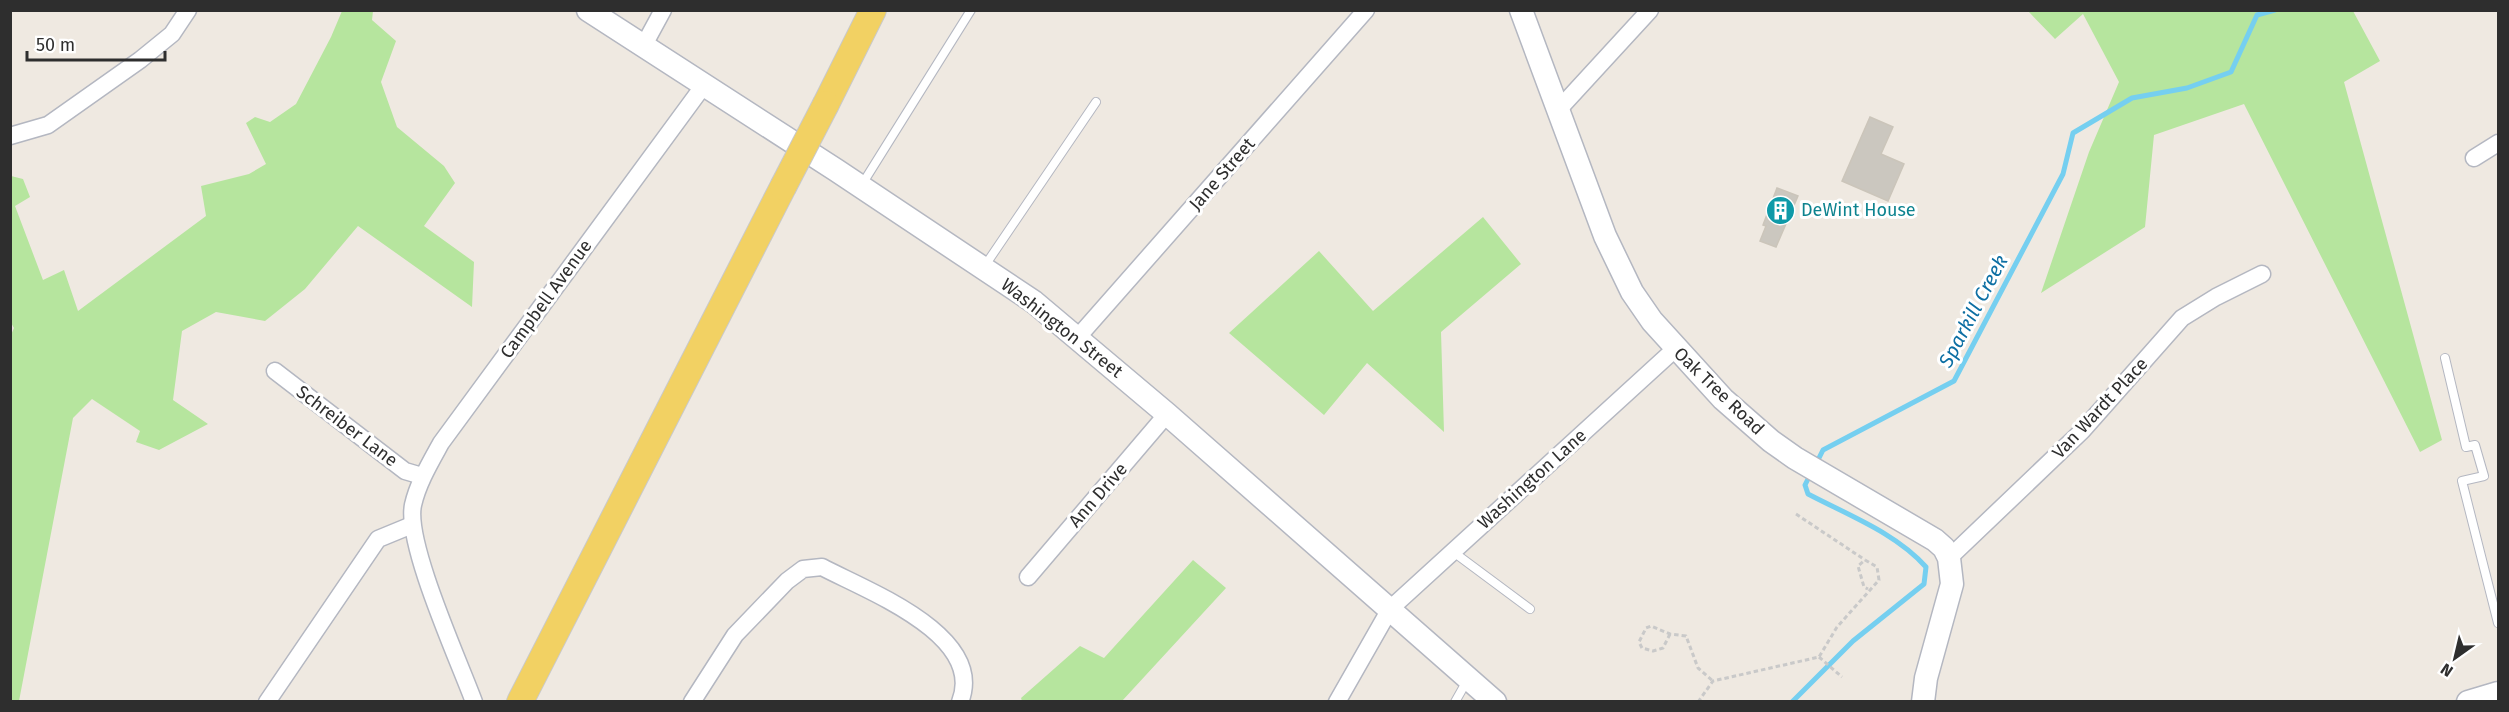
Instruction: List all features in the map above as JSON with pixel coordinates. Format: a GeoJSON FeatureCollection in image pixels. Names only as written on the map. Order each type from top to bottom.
{"type":"FeatureCollection","features":[{"type":"Feature","properties":{"kind":"main road","name":"Washington Street"},"geometry":{"type":"LineString","coordinates":[[588,10],[983,267],[1078,337],[1495,702]]}},
{"type":"Feature","properties":{"kind":"main road"},"geometry":{"type":"LineString","coordinates":[[520,702],[873,10]]}},
{"type":"Feature","properties":{"kind":"main road","name":"Oak Tree Road"},"geometry":{"type":"LineString","coordinates":[[1521,10],[1620,269],[1635,296],[1675,349],[1751,424],[1795,458],[1935,540],[1944,548],[1949,558]]}},
{"type":"Feature","properties":{"kind":"main road"},"geometry":{"type":"LineString","coordinates":[[1923,702],[1926,678],[1950,595],[1952,573],[1949,558]]}},
{"type":"Feature","properties":{"kind":"main road"},"geometry":{"type":"LineString","coordinates":[[2468,702],[2499,693]]}},
{"type":"Feature","properties":{"kind":"street"},"geometry":{"type":"LineString","coordinates":[[10,135],[48,125],[172,34],[188,10]]}},
{"type":"Feature","properties":{"kind":"street"},"geometry":{"type":"LineString","coordinates":[[644,45],[663,10]]}},
{"type":"Feature","properties":{"kind":"street","name":"Jane Street"},"geometry":{"type":"LineString","coordinates":[[1078,337],[1366,10]]}},
{"type":"Feature","properties":{"kind":"street"},"geometry":{"type":"LineString","coordinates":[[1559,109],[1650,10]]}},
{"type":"Feature","properties":{"kind":"street","name":"Campbell Avenue"},"geometry":{"type":"LineString","coordinates":[[474,702],[421,563],[412,525],[412,507],[422,476],[441,443],[704,85]]}},
{"type":"Feature","properties":{"kind":"street"},"geometry":{"type":"LineString","coordinates":[[2474,158],[2499,143]]}},
{"type":"Feature","properties":{"kind":"street","name":"Van Wardt Place"},"geometry":{"type":"LineString","coordinates":[[1949,558],[2082,431],[2182,318],[2216,297],[2262,274]]}},
{"type":"Feature","properties":{"kind":"street","name":"Washington Lane"},"geometry":{"type":"LineString","coordinates":[[1337,702],[1390,609],[1675,349]]}},
{"type":"Feature","properties":{"kind":"street","name":"Schreiber Lane"},"geometry":{"type":"LineString","coordinates":[[275,371],[405,471],[422,476]]}},
{"type":"Feature","properties":{"kind":"street","name":"Ann Drive"},"geometry":{"type":"LineString","coordinates":[[1028,577],[1167,414]]}},
{"type":"Feature","properties":{"kind":"street"},"geometry":{"type":"LineString","coordinates":[[267,702],[378,539],[412,525]]}},
{"type":"Feature","properties":{"kind":"street"},"geometry":{"type":"LineString","coordinates":[[692,702],[735,635],[787,581],[803,569],[822,567],[920,619],[942,636],[959,660],[964,692],[960,702]]}},
{"type":"Feature","properties":{"kind":"lane"},"geometry":{"type":"LineString","coordinates":[[861,187],[971,10]]}},
{"type":"Feature","properties":{"kind":"lane"},"geometry":{"type":"LineString","coordinates":[[983,267],[1096,102]]}},
{"type":"Feature","properties":{"kind":"lane"},"geometry":{"type":"LineString","coordinates":[[2445,358],[2466,447],[2475,445],[2484,476],[2462,481],[2499,623]]}},
{"type":"Feature","properties":{"kind":"lane"},"geometry":{"type":"LineString","coordinates":[[1452,551],[1530,609]]}},
{"type":"Feature","properties":{"kind":"lane"},"geometry":{"type":"LineString","coordinates":[[1455,702],[1468,678]]}},
{"type":"Feature","properties":{"kind":"path"},"geometry":{"type":"LineString","coordinates":[[1698,702],[1713,681],[1820,657],[1837,627],[1879,579],[1877,567],[1796,514]]}},
{"type":"Feature","properties":{"kind":"path"},"geometry":{"type":"LineString","coordinates":[[1865,560],[1858,566],[1864,587],[1868,589]]}},
{"type":"Feature","properties":{"kind":"path"},"geometry":{"type":"LineString","coordinates":[[1670,634],[1663,648],[1653,651],[1642,648],[1639,642],[1646,628],[1652,626],[1670,634],[1686,636],[1698,668],[1713,681]]}},
{"type":"Feature","properties":{"kind":"path"},"geometry":{"type":"LineString","coordinates":[[1820,657],[1842,677]]}},
{"type":"Feature","properties":{"kind":"green space"},"geometry":{"type":"Polygon","coordinates":[[[342,11],[373,11],[372,20],[396,41],[381,82],[397,127],[444,166],[455,183],[424,226],[474,262],[472,307],[358,226],[305,289],[265,321],[216,312],[182,331],[173,400],[208,424],[159,450],[136,442],[140,431],[92,399],[73,418],[19,701],[11,701],[10,337],[14,328],[10,321],[11,176],[23,179],[30,197],[15,206],[43,280],[64,270],[78,311],[206,216],[201,186],[249,174],[266,164],[246,123],[255,117],[270,122],[296,104],[342,11]]]}},
{"type":"Feature","properties":{"kind":"green space"},"geometry":{"type":"Polygon","coordinates":[[[2028,11],[2353,11],[2380,61],[2344,82],[2442,440],[2420,452],[2244,104],[2154,135],[2145,227],[2041,293],[2089,152],[2119,82],[2083,14],[2055,39],[2028,11]]]}},
{"type":"Feature","properties":{"kind":"green space"},"geometry":{"type":"Polygon","coordinates":[[[1483,217],[1521,264],[1441,332],[1444,432],[1367,363],[1324,415],[1229,333],[1319,251],[1373,311],[1483,217]]]}},
{"type":"Feature","properties":{"kind":"green space"},"geometry":{"type":"Polygon","coordinates":[[[1193,560],[1226,588],[1122,701],[1022,701],[1021,698],[1080,646],[1104,658],[1193,560]]]}},
{"type":"Feature","properties":{"kind":"building"},"geometry":{"type":"Polygon","coordinates":[[[1870,117],[1893,127],[1881,154],[1904,164],[1888,201],[1842,181],[1870,117]]]}},
{"type":"Feature","properties":{"kind":"building","name":"DeWint House"},"geometry":{"type":"Polygon","coordinates":[[[1777,188],[1798,196],[1776,247],[1760,241],[1766,226],[1763,225],[1777,188]]]}},
{"type":"Feature","properties":{"kind":"waterway","name":"Sparkill Creek"},"geometry":{"type":"LineString","coordinates":[[1816,464],[1823,450],[1954,381],[2063,174],[2073,133],[2132,98],[2187,88],[2231,72],[2257,15],[2275,10]]}},
{"type":"Feature","properties":{"kind":"waterway","name":"Sparkill Creek"},"geometry":{"type":"LineString","coordinates":[[1792,702],[1853,641],[1924,584],[1926,567],[1901,544],[1886,534],[1808,494],[1805,485],[1811,473]]}},
{"type":"Feature","properties":{"kind":"place","name":"DeWint House"},"geometry":{"type":"Point","coordinates":[1780,210]}}]}
